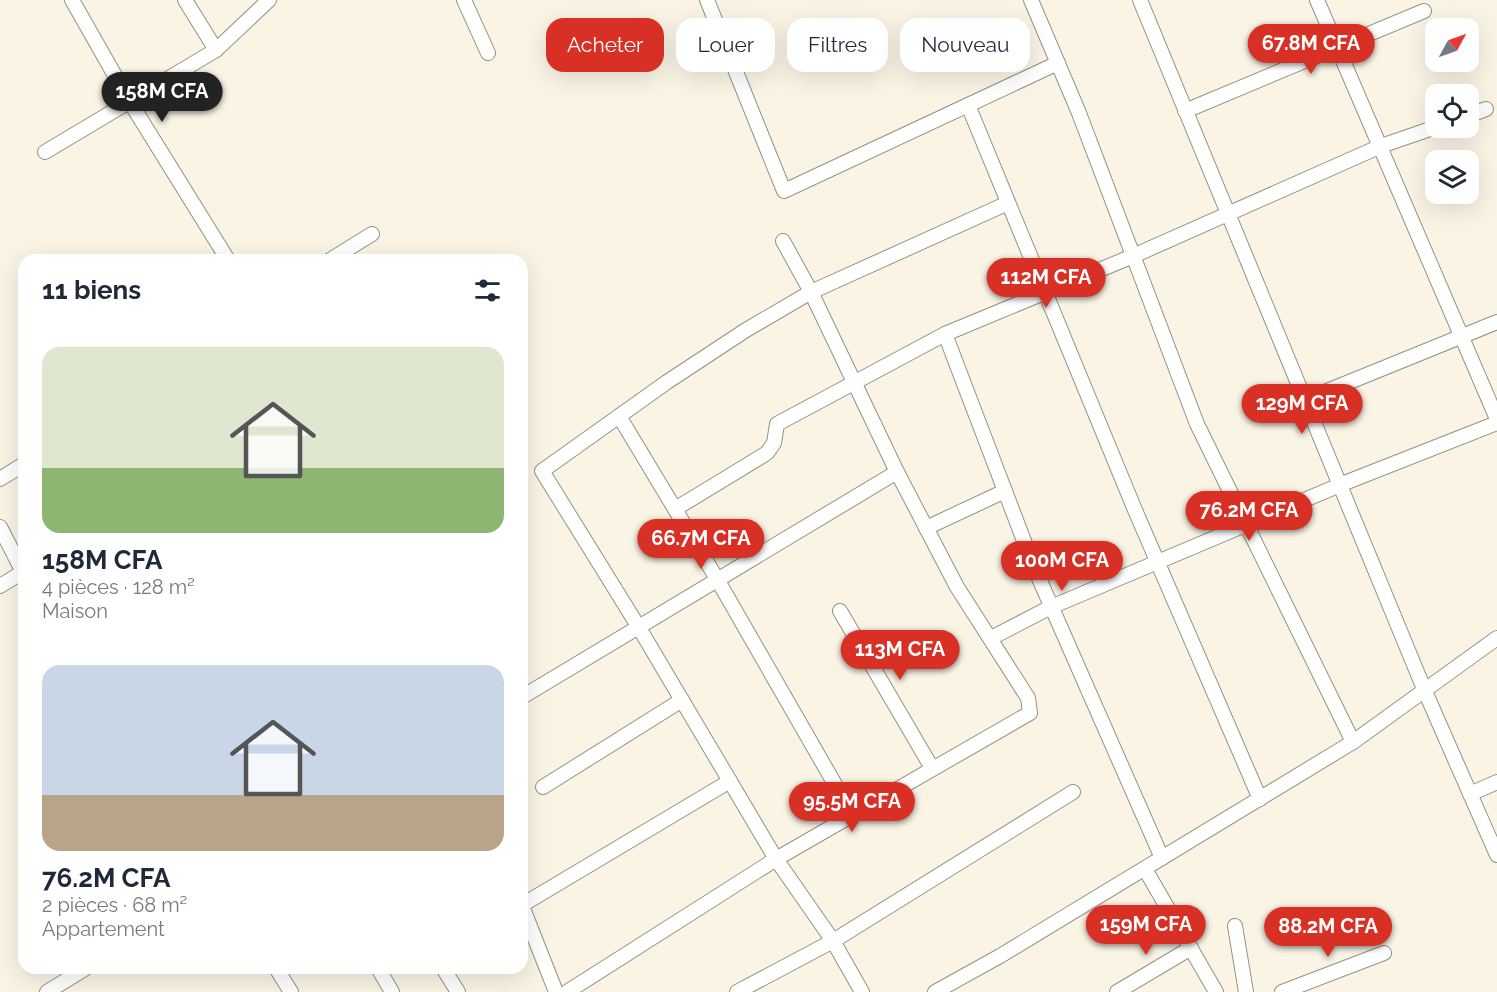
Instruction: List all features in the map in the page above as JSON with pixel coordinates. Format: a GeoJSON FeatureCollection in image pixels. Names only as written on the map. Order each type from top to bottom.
{"type":"FeatureCollection","features":[{"type":"Feature","properties":{"kind":"street"},"geometry":{"type":"LineString","coordinates":[[72,0],[130,102],[224,254]]}},
{"type":"Feature","properties":{"kind":"street"},"geometry":{"type":"LineString","coordinates":[[185,0],[216,50]]}},
{"type":"Feature","properties":{"kind":"street"},"geometry":{"type":"LineString","coordinates":[[45,152],[216,50],[269,0]]}},
{"type":"Feature","properties":{"kind":"street"},"geometry":{"type":"LineString","coordinates":[[464,0],[488,53]]}},
{"type":"Feature","properties":{"kind":"street"},"geometry":{"type":"LineString","coordinates":[[707,0],[784,191],[1058,63]]}},
{"type":"Feature","properties":{"kind":"street"},"geometry":{"type":"LineString","coordinates":[[1032,0],[1197,424],[1353,742]]}},
{"type":"Feature","properties":{"kind":"street"},"geometry":{"type":"LineString","coordinates":[[1140,0],[1424,689],[1497,855]]}},
{"type":"Feature","properties":{"kind":"street"},"geometry":{"type":"LineString","coordinates":[[991,638],[1051,607],[1497,421],[1317,0]]}},
{"type":"Feature","properties":{"kind":"street"},"geometry":{"type":"LineString","coordinates":[[1185,111],[1424,11]]}},
{"type":"Feature","properties":{"kind":"street"},"geometry":{"type":"LineString","coordinates":[[968,105],[1158,563],[1260,799]]}},
{"type":"Feature","properties":{"kind":"street"},"geometry":{"type":"LineString","coordinates":[[1479,112],[1486,110]]}},
{"type":"Feature","properties":{"kind":"street"},"geometry":{"type":"LineString","coordinates":[[675,509],[767,453],[774,443],[777,424],[945,334],[1133,256],[1227,212],[1380,146],[1425,131]]}},
{"type":"Feature","properties":{"kind":"street"},"geometry":{"type":"LineString","coordinates":[[862,992],[833,941],[776,859],[638,626],[542,471],[746,330],[811,291],[1008,203]]}},
{"type":"Feature","properties":{"kind":"street"},"geometry":{"type":"LineString","coordinates":[[340,254],[372,234]]}},
{"type":"Feature","properties":{"kind":"street"},"geometry":{"type":"LineString","coordinates":[[567,992],[776,859],[1030,713],[1028,698],[957,587],[926,528],[897,472],[856,381],[783,241]]}},
{"type":"Feature","properties":{"kind":"street"},"geometry":{"type":"LineString","coordinates":[[1305,400],[1497,322]]}},
{"type":"Feature","properties":{"kind":"street"},"geometry":{"type":"LineString","coordinates":[[945,334],[1051,607],[1162,858]]}},
{"type":"Feature","properties":{"kind":"street"},"geometry":{"type":"LineString","coordinates":[[619,416],[717,579],[852,814]]}},
{"type":"Feature","properties":{"kind":"street"},"geometry":{"type":"LineString","coordinates":[[0,479],[18,468]]}},
{"type":"Feature","properties":{"kind":"street"},"geometry":{"type":"LineString","coordinates":[[528,693],[897,472]]}},
{"type":"Feature","properties":{"kind":"street"},"geometry":{"type":"LineString","coordinates":[[926,528],[1005,491]]}},
{"type":"Feature","properties":{"kind":"street"},"geometry":{"type":"LineString","coordinates":[[0,527],[18,563]]}},
{"type":"Feature","properties":{"kind":"street"},"geometry":{"type":"LineString","coordinates":[[0,586],[18,576]]}},
{"type":"Feature","properties":{"kind":"street"},"geometry":{"type":"LineString","coordinates":[[840,610],[932,768]]}},
{"type":"Feature","properties":{"kind":"street"},"geometry":{"type":"LineString","coordinates":[[935,992],[1000,956],[1353,742],[1497,638]]}},
{"type":"Feature","properties":{"kind":"street"},"geometry":{"type":"LineString","coordinates":[[543,787],[682,700]]}},
{"type":"Feature","properties":{"kind":"street"},"geometry":{"type":"LineString","coordinates":[[528,901],[730,781]]}},
{"type":"Feature","properties":{"kind":"street"},"geometry":{"type":"LineString","coordinates":[[1470,794],[1497,782]]}},
{"type":"Feature","properties":{"kind":"street"},"geometry":{"type":"LineString","coordinates":[[737,992],[833,941],[1073,792]]}},
{"type":"Feature","properties":{"kind":"street"},"geometry":{"type":"LineString","coordinates":[[1145,868],[1216,992]]}},
{"type":"Feature","properties":{"kind":"street"},"geometry":{"type":"LineString","coordinates":[[528,920],[556,992]]}},
{"type":"Feature","properties":{"kind":"street"},"geometry":{"type":"LineString","coordinates":[[1234,926],[1246,992]]}},
{"type":"Feature","properties":{"kind":"street"},"geometry":{"type":"LineString","coordinates":[[1117,992],[1191,948]]}},
{"type":"Feature","properties":{"kind":"street"},"geometry":{"type":"LineString","coordinates":[[1282,992],[1384,953]]}},
{"type":"Feature","properties":{"kind":"street"},"geometry":{"type":"LineString","coordinates":[[46,992],[65,987],[79,974]]}},
{"type":"Feature","properties":{"kind":"street"},"geometry":{"type":"LineString","coordinates":[[280,974],[291,992]]}},
{"type":"Feature","properties":{"kind":"street"},"geometry":{"type":"LineString","coordinates":[[382,974],[392,992]]}},
{"type":"Feature","properties":{"kind":"street"},"geometry":{"type":"LineString","coordinates":[[447,974],[458,992]]}}]}
